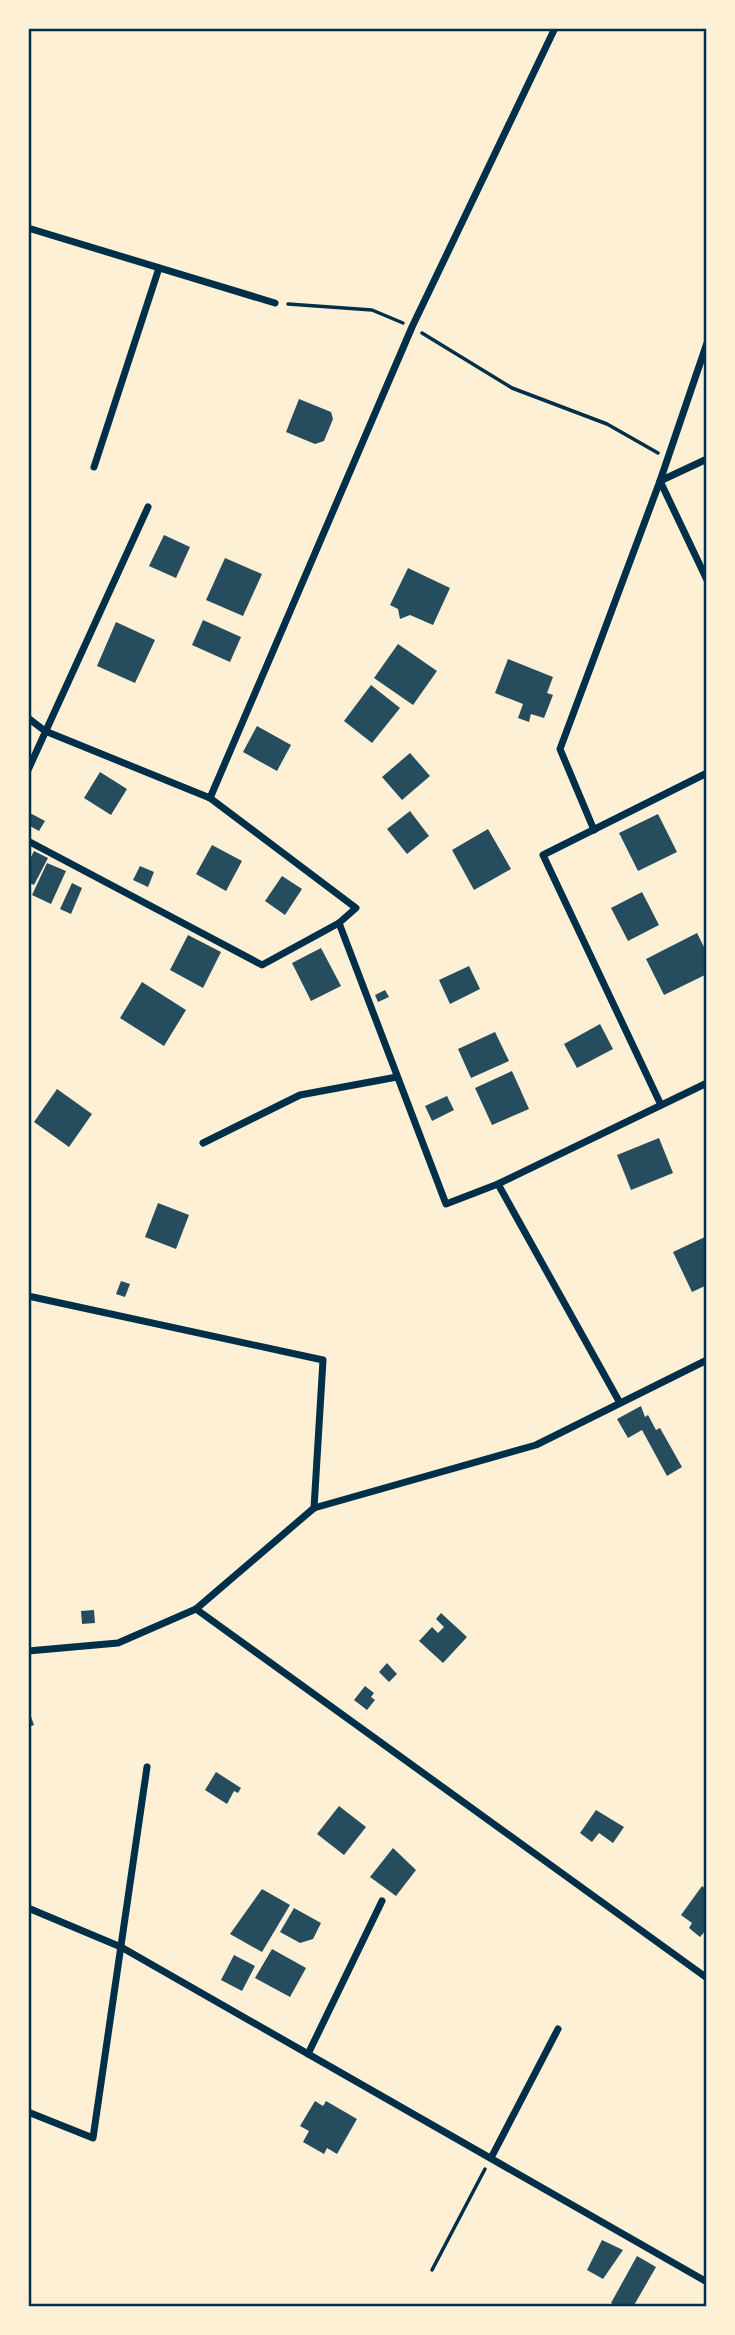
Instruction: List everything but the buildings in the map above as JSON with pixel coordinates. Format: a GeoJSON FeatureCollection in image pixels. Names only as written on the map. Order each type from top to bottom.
{"type":"FeatureCollection","features":[{"type":"Feature","properties":{"kind":"street"},"geometry":{"type":"LineString","coordinates":[[210,798],[412,327],[555,28]]}},
{"type":"Feature","properties":{"kind":"street"},"geometry":{"type":"LineString","coordinates":[[28,230],[275,303]]}},
{"type":"Feature","properties":{"kind":"street"},"geometry":{"type":"LineString","coordinates":[[94,467],[159,268]]}},
{"type":"Feature","properties":{"kind":"street"},"geometry":{"type":"LineString","coordinates":[[594,830],[560,749],[660,481],[707,343]]}},
{"type":"Feature","properties":{"kind":"street"},"geometry":{"type":"LineString","coordinates":[[660,481],[707,459]]}},
{"type":"Feature","properties":{"kind":"street"},"geometry":{"type":"LineString","coordinates":[[660,481],[707,580]]}},
{"type":"Feature","properties":{"kind":"street"},"geometry":{"type":"LineString","coordinates":[[28,770],[148,507]]}},
{"type":"Feature","properties":{"kind":"street"},"geometry":{"type":"LineString","coordinates":[[28,718],[45,731],[210,798],[356,908],[339,923],[262,965],[28,841]]}},
{"type":"Feature","properties":{"kind":"street"},"geometry":{"type":"LineString","coordinates":[[661,1105],[543,855],[707,773]]}},
{"type":"Feature","properties":{"kind":"street"},"geometry":{"type":"LineString","coordinates":[[339,923],[446,1205],[498,1184],[707,1083]]}},
{"type":"Feature","properties":{"kind":"street"},"geometry":{"type":"LineString","coordinates":[[203,1143],[300,1095],[397,1077]]}},
{"type":"Feature","properties":{"kind":"street"},"geometry":{"type":"LineString","coordinates":[[498,1184],[620,1404]]}},
{"type":"Feature","properties":{"kind":"street"},"geometry":{"type":"LineString","coordinates":[[28,1296],[323,1360],[314,1508]]}},
{"type":"Feature","properties":{"kind":"street"},"geometry":{"type":"LineString","coordinates":[[28,1651],[118,1643],[196,1609],[314,1508],[536,1445],[707,1360]]}},
{"type":"Feature","properties":{"kind":"street"},"geometry":{"type":"LineString","coordinates":[[196,1609],[707,1978]]}},
{"type":"Feature","properties":{"kind":"street"},"geometry":{"type":"LineString","coordinates":[[28,2112],[93,2138],[147,1767]]}},
{"type":"Feature","properties":{"kind":"street"},"geometry":{"type":"LineString","coordinates":[[308,2054],[382,1901]]}},
{"type":"Feature","properties":{"kind":"street"},"geometry":{"type":"LineString","coordinates":[[28,1908],[121,1947],[707,2282]]}},
{"type":"Feature","properties":{"kind":"street"},"geometry":{"type":"LineString","coordinates":[[491,2158],[558,2029]]}},
{"type":"Feature","properties":{"kind":"path"},"geometry":{"type":"LineString","coordinates":[[275,303],[372,310],[412,327],[512,388],[607,424],[667,458]]}},
{"type":"Feature","properties":{"kind":"path"},"geometry":{"type":"LineString","coordinates":[[432,2270],[491,2158]]}}]}
